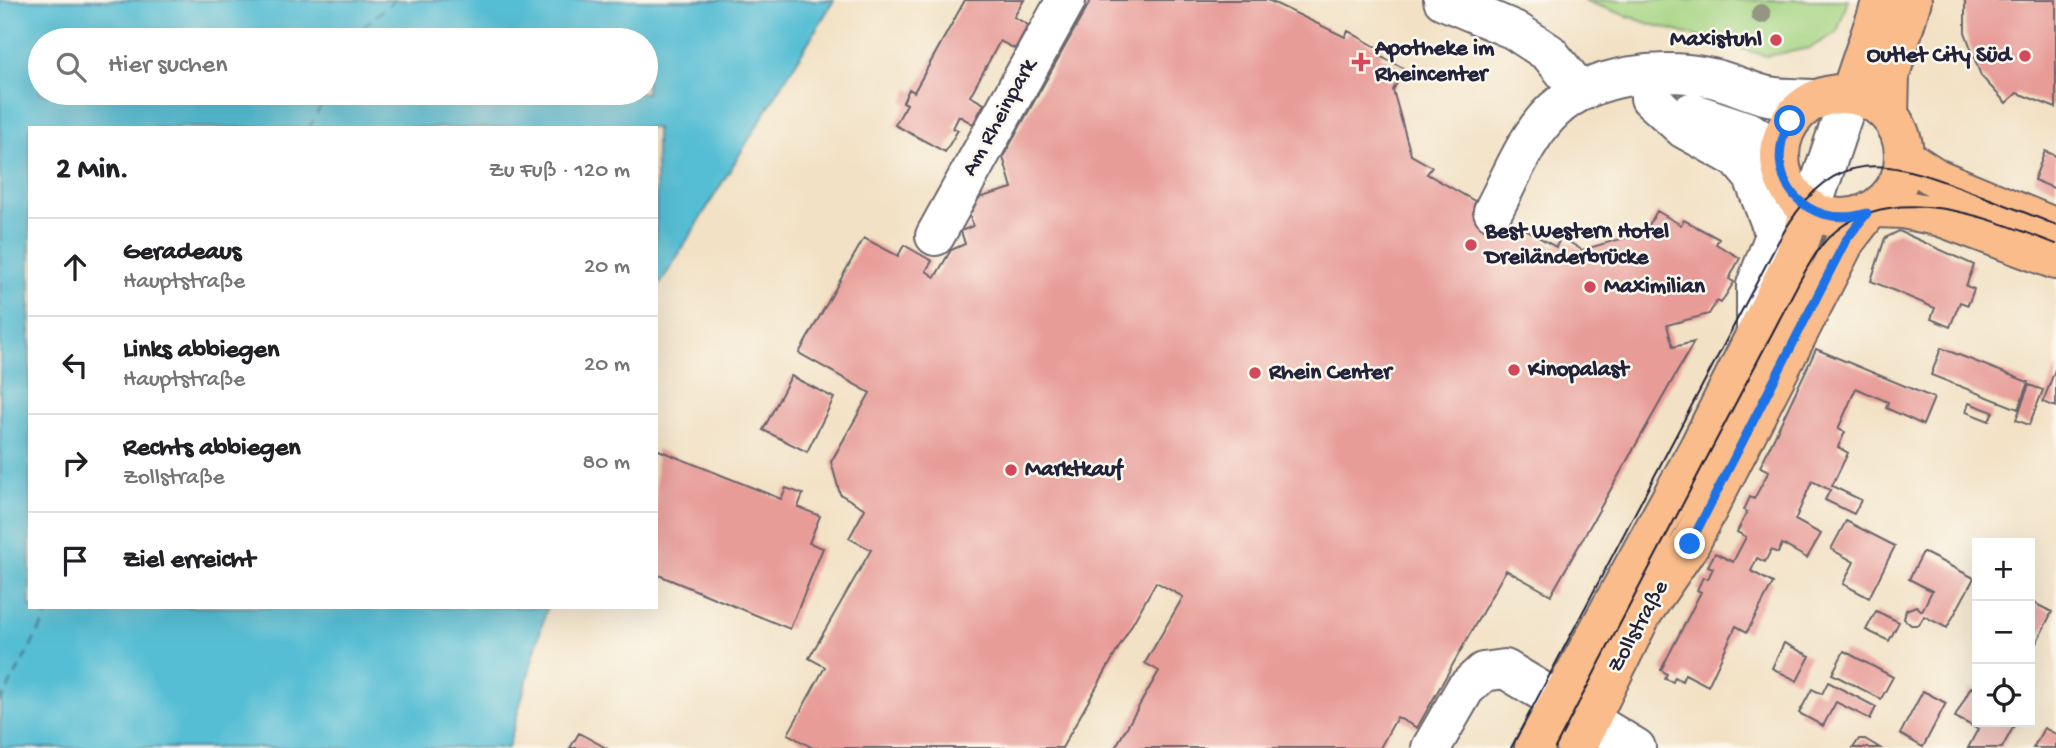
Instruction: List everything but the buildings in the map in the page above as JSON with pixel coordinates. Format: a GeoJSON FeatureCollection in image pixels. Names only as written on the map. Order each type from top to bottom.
{"type":"FeatureCollection","features":[{"type":"Feature","properties":{"kind":"main road"},"geometry":{"type":"LineString","coordinates":[[1882,0],[1833,97],[1790,121],[1780,153],[1787,186],[1811,210],[1838,218],[1871,211],[1902,209],[1941,217],[2056,260]]}},
{"type":"Feature","properties":{"kind":"main road"},"geometry":{"type":"LineString","coordinates":[[1889,115],[1890,75],[1912,0]]}},
{"type":"Feature","properties":{"kind":"main road"},"geometry":{"type":"LineString","coordinates":[[1833,97],[1871,101],[1889,115],[1900,135],[1904,158],[1936,178],[2056,228]]}},
{"type":"Feature","properties":{"kind":"main road","name":"Zollstraße"},"geometry":{"type":"LineString","coordinates":[[1534,748],[1575,723],[1642,614],[1690,544],[1846,240],[1899,181],[1904,158]]}},
{"type":"Feature","properties":{"kind":"main road","name":"Zollstraße"},"geometry":{"type":"LineString","coordinates":[[1575,723],[1699,447],[1794,258],[1811,210]]}},
{"type":"Feature","properties":{"kind":"street","name":"Am Rheinpark"},"geometry":{"type":"LineString","coordinates":[[934,236],[1066,0]]}},
{"type":"Feature","properties":{"kind":"street"},"geometry":{"type":"LineString","coordinates":[[1443,0],[1514,30],[1549,53],[1585,89],[1650,98],[1750,132],[1780,153]]}},
{"type":"Feature","properties":{"kind":"street"},"geometry":{"type":"LineString","coordinates":[[1493,211],[1534,134],[1553,110],[1585,89],[1622,78],[1661,74],[1711,78],[1768,96],[1833,97],[1811,210]]}},
{"type":"Feature","properties":{"kind":"street"},"geometry":{"type":"LineString","coordinates":[[1650,98],[1684,129],[1738,159],[1753,177],[1760,192],[1775,235],[1755,292],[1756,332]]}},
{"type":"Feature","properties":{"kind":"street"},"geometry":{"type":"LineString","coordinates":[[1431,748],[1465,689],[1483,672],[1505,669],[1575,723],[1636,748]]}},
{"type":"Feature","properties":{"kind":"green space"},"geometry":{"type":"Polygon","coordinates":[[[1583,0],[1848,0],[1837,32],[1810,48],[1767,56],[1647,23],[1583,0]]]}},
{"type":"Feature","properties":{"kind":"water"},"geometry":{"type":"Polygon","coordinates":[[[0,0],[834,0],[658,288],[658,126],[28,126],[28,609],[546,609],[508,748],[0,748],[0,0]]]}},
{"type":"Feature","properties":{"kind":"ferry route"},"geometry":{"type":"LineString","coordinates":[[363,28],[395,0]]}},
{"type":"Feature","properties":{"kind":"ferry route"},"geometry":{"type":"LineString","coordinates":[[310,126],[321,105]]}},
{"type":"Feature","properties":{"kind":"ferry route"},"geometry":{"type":"LineString","coordinates":[[0,703],[51,609]]}},
{"type":"Feature","properties":{"kind":"tram line"},"geometry":{"type":"LineString","coordinates":[[1511,748],[1778,242],[1796,213],[1815,191],[1834,177],[1854,168],[1877,166],[1902,169],[2056,225]]}},
{"type":"Feature","properties":{"kind":"tram line"},"geometry":{"type":"LineString","coordinates":[[1555,748],[1799,282],[1825,241],[1837,230],[1862,216],[1888,208],[1917,206],[1975,216],[2056,244]]}},
{"type":"Feature","properties":{"kind":"place","name":"Maxistuhl"},"geometry":{"type":"Point","coordinates":[1776,40]}},
{"type":"Feature","properties":{"kind":"place","name":"Outlet City Süd"},"geometry":{"type":"Point","coordinates":[2025,56]}},
{"type":"Feature","properties":{"kind":"place","name":"Apotheke im Rheincenter"},"geometry":{"type":"Point","coordinates":[1361,62]}},
{"type":"Feature","properties":{"kind":"place","name":"Best Western Hotel Dreiländerbrücke"},"geometry":{"type":"Point","coordinates":[1471,245]}},
{"type":"Feature","properties":{"kind":"place","name":"Maximilian"},"geometry":{"type":"Point","coordinates":[1590,287]}},
{"type":"Feature","properties":{"kind":"place","name":"Kinopalast"},"geometry":{"type":"Point","coordinates":[1514,370]}},
{"type":"Feature","properties":{"kind":"place","name":"Rhein Center"},"geometry":{"type":"Point","coordinates":[1255,373]}},
{"type":"Feature","properties":{"kind":"place","name":"Marktkauf"},"geometry":{"type":"Point","coordinates":[1011,470]}},
{"type":"Feature","properties":{"kind":"route"},"geometry":{"type":"LineString","coordinates":[[1690,544],[1846,240],[1867,213],[1838,218],[1824,215],[1811,210],[1794,195],[1787,186],[1780,164],[1781,142],[1790,121]]}}]}
